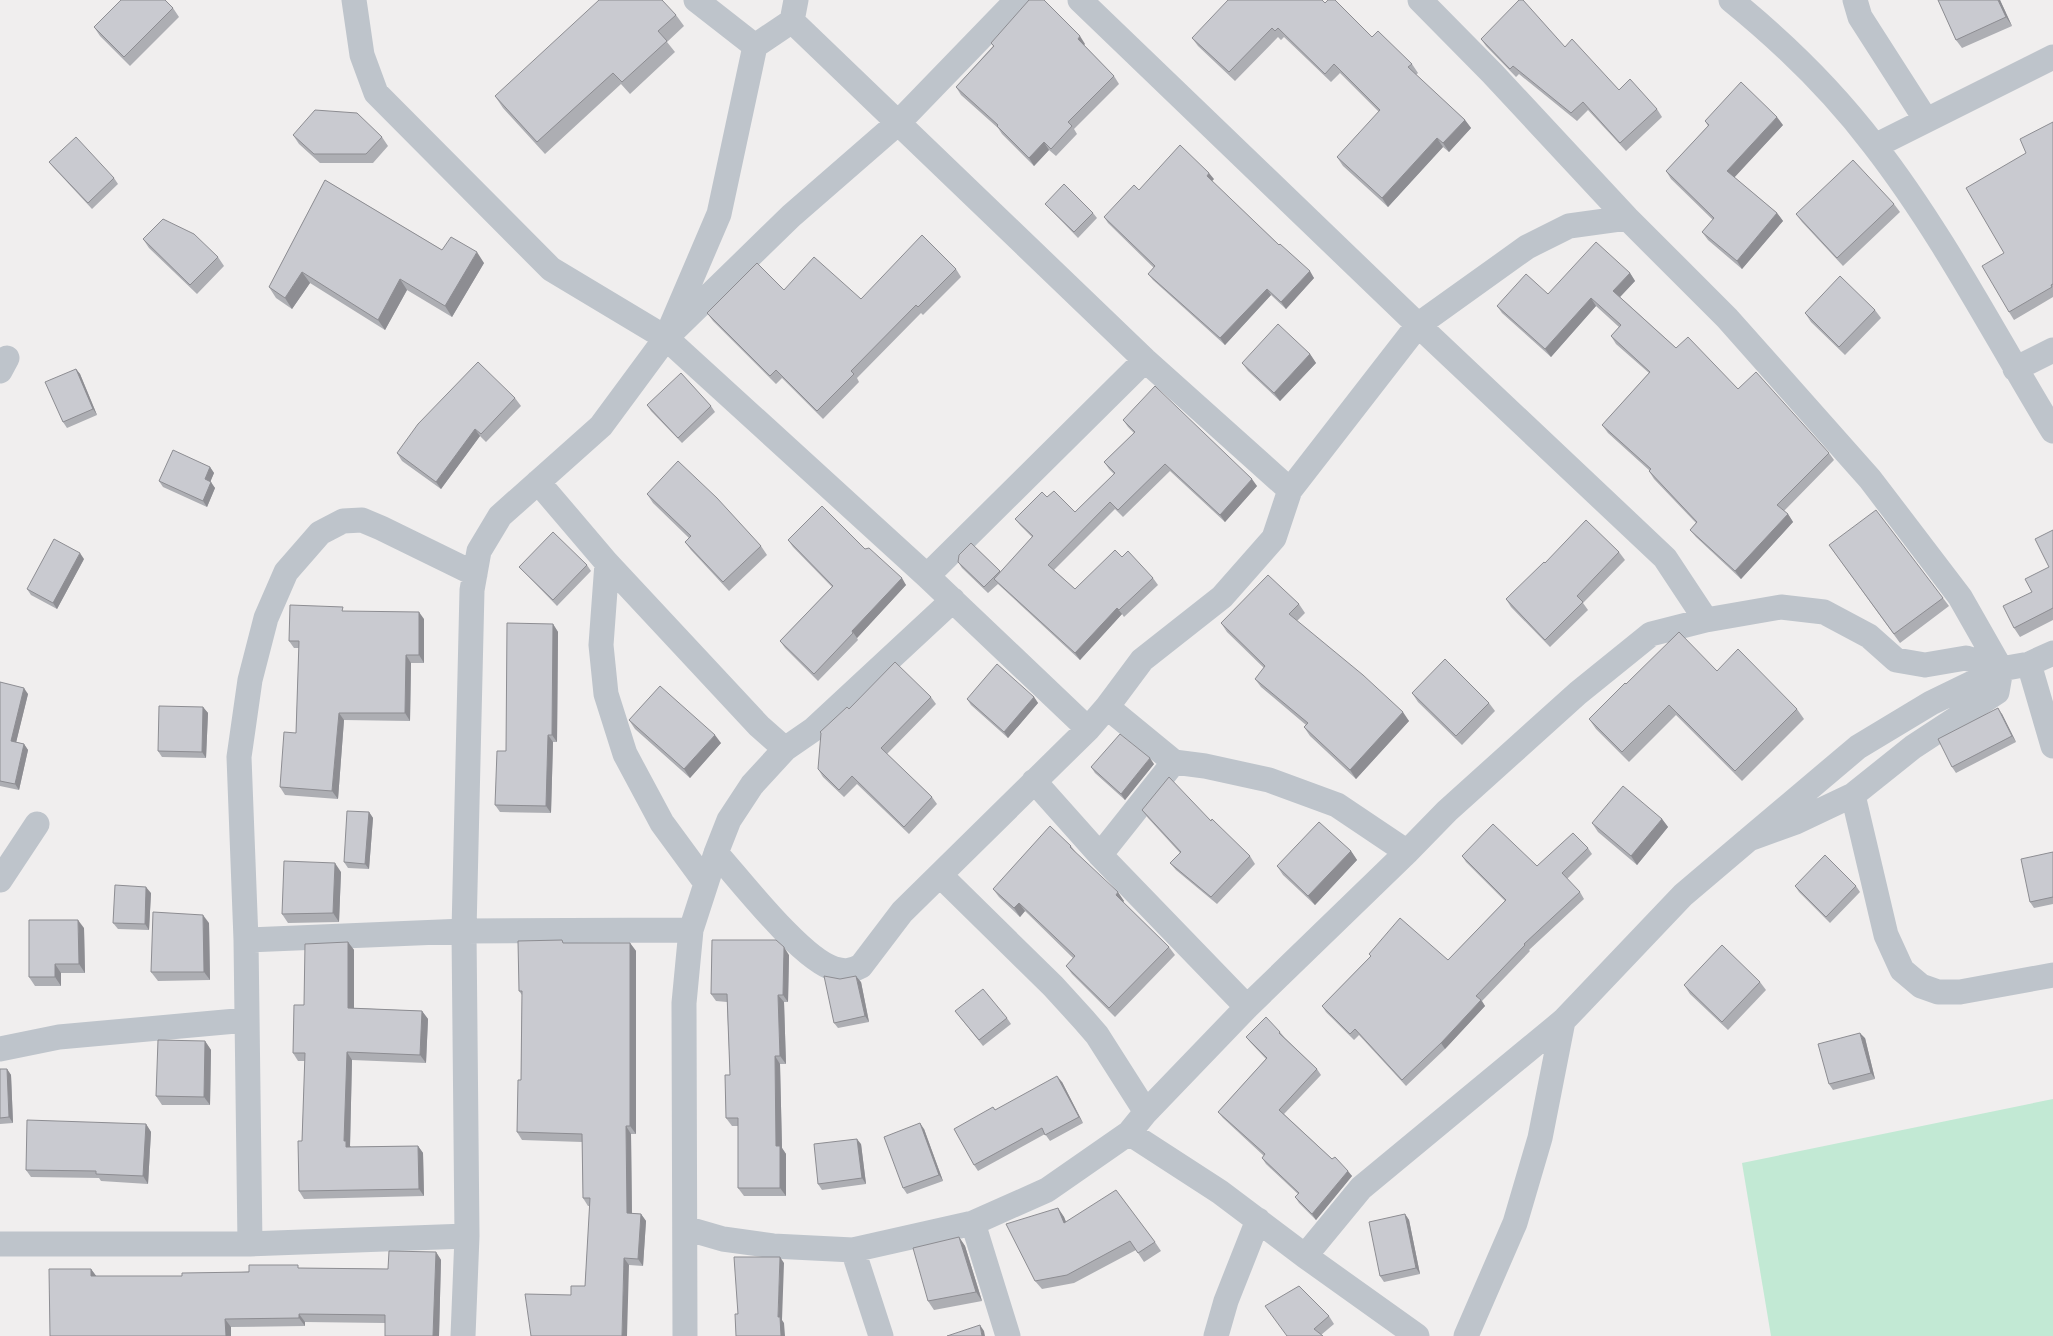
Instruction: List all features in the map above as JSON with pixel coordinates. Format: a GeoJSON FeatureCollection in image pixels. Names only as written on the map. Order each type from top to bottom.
{"type":"FeatureCollection","features":[{"type":"Feature","properties":{"kind":"street"},"geometry":{"type":"LineString","coordinates":[[354,0],[362,55],[376,93],[551,269],[666,338],[953,600],[1088,729]]}},
{"type":"Feature","properties":{"kind":"street"},"geometry":{"type":"LineString","coordinates":[[696,0],[755,46]]}},
{"type":"Feature","properties":{"kind":"street"},"geometry":{"type":"LineString","coordinates":[[464,1336],[467,1236],[464,932],[472,590],[480,551],[500,516],[601,426],[666,338],[791,216],[899,122],[1017,0]]}},
{"type":"Feature","properties":{"kind":"street"},"geometry":{"type":"LineString","coordinates":[[1080,0],[1418,326],[1665,558],[1706,620]]}},
{"type":"Feature","properties":{"kind":"street"},"geometry":{"type":"LineString","coordinates":[[1420,0],[1492,73],[1627,218],[1727,318],[1870,479],[1960,597],[2001,669],[1997,692],[1913,747],[1853,795],[1796,822],[1749,839]]}},
{"type":"Feature","properties":{"kind":"street"},"geometry":{"type":"LineString","coordinates":[[1732,0],[1801,61],[1839,102],[1875,146],[1910,195],[1981,308],[2015,370],[2053,431]]}},
{"type":"Feature","properties":{"kind":"street"},"geometry":{"type":"LineString","coordinates":[[1855,0],[1860,17],[1926,120]]}},
{"type":"Feature","properties":{"kind":"street"},"geometry":{"type":"LineString","coordinates":[[666,338],[718,214],[755,46],[794,10],[899,122],[1145,360],[1290,490]]}},
{"type":"Feature","properties":{"kind":"street"},"geometry":{"type":"LineString","coordinates":[[1875,146],[2053,57]]}},
{"type":"Feature","properties":{"kind":"street"},"geometry":{"type":"LineString","coordinates":[[716,853],[809,954],[833,968],[844,971],[861,966],[902,912],[1088,729],[1142,660],[1222,597],[1274,538],[1290,490],[1418,326],[1527,247],[1569,226],[1627,218]]}},
{"type":"Feature","properties":{"kind":"street"},"geometry":{"type":"LineString","coordinates":[[2015,370],[2053,350]]}},
{"type":"Feature","properties":{"kind":"street"},"geometry":{"type":"LineString","coordinates":[[927,576],[1145,360]]}},
{"type":"Feature","properties":{"kind":"street"},"geometry":{"type":"LineString","coordinates":[[538,482],[608,563],[759,726],[786,749]]}},
{"type":"Feature","properties":{"kind":"street"},"geometry":{"type":"LineString","coordinates":[[250,1244],[246,940],[239,756],[252,671],[266,618],[286,572],[320,532],[343,521],[362,520],[475,574]]}},
{"type":"Feature","properties":{"kind":"street"},"geometry":{"type":"LineString","coordinates":[[608,563],[601,645],[606,694],[625,754],[634,772],[662,823],[706,883]]}},
{"type":"Feature","properties":{"kind":"street"},"geometry":{"type":"LineString","coordinates":[[685,1336],[684,1003],[691,930],[716,853],[729,820],[752,785],[786,749],[814,730],[953,600]]}},
{"type":"Feature","properties":{"kind":"street"},"geometry":{"type":"LineString","coordinates":[[685,1228],[723,1239],[773,1246],[853,1250],[973,1223],[1047,1190],[1129,1133],[1146,1112],[1247,1007],[1407,852],[1447,810],[1578,693],[1651,634],[1706,620],[1781,608],[1824,612],[1869,636],[1896,660],[1925,665],[1966,658],[2001,669]]}},
{"type":"Feature","properties":{"kind":"street"},"geometry":{"type":"LineString","coordinates":[[1305,1256],[1362,1188],[1563,1021],[1683,895],[1858,747],[1931,704],[2001,669],[2029,664],[2053,653]]}},
{"type":"Feature","properties":{"kind":"street"},"geometry":{"type":"LineString","coordinates":[[2029,664],[2053,746]]}},
{"type":"Feature","properties":{"kind":"street"},"geometry":{"type":"LineString","coordinates":[[1107,707],[1174,762],[1205,766],[1270,780],[1337,805],[1407,852]]}},
{"type":"Feature","properties":{"kind":"street"},"geometry":{"type":"LineString","coordinates":[[1100,856],[1174,762]]}},
{"type":"Feature","properties":{"kind":"street"},"geometry":{"type":"LineString","coordinates":[[1034,781],[1100,856],[1247,1007]]}},
{"type":"Feature","properties":{"kind":"street"},"geometry":{"type":"LineString","coordinates":[[1853,795],[1886,935],[1902,970],[1921,986],[1938,992],[1960,992],[2053,974]]}},
{"type":"Feature","properties":{"kind":"street"},"geometry":{"type":"LineString","coordinates":[[0,880],[37,824]]}},
{"type":"Feature","properties":{"kind":"street"},"geometry":{"type":"LineString","coordinates":[[940,875],[1053,986],[1084,1020],[1097,1035],[1146,1112]]}},
{"type":"Feature","properties":{"kind":"street"},"geometry":{"type":"LineString","coordinates":[[246,940],[464,932],[691,930]]}},
{"type":"Feature","properties":{"kind":"street"},"geometry":{"type":"LineString","coordinates":[[0,1049],[60,1037],[247,1020]]}},
{"type":"Feature","properties":{"kind":"street"},"geometry":{"type":"LineString","coordinates":[[1466,1336],[1515,1223],[1540,1138],[1563,1021]]}},
{"type":"Feature","properties":{"kind":"street"},"geometry":{"type":"LineString","coordinates":[[1129,1133],[1220,1192],[1305,1256],[1417,1336]]}},
{"type":"Feature","properties":{"kind":"street"},"geometry":{"type":"LineString","coordinates":[[1216,1336],[1226,1301],[1258,1220]]}},
{"type":"Feature","properties":{"kind":"street"},"geometry":{"type":"LineString","coordinates":[[973,1223],[1008,1336]]}},
{"type":"Feature","properties":{"kind":"street"},"geometry":{"type":"LineString","coordinates":[[0,1244],[250,1244],[467,1236]]}},
{"type":"Feature","properties":{"kind":"street"},"geometry":{"type":"LineString","coordinates":[[853,1250],[881,1336]]}},
{"type":"Feature","properties":{"kind":"green space"},"geometry":{"type":"Polygon","coordinates":[[[2053,1099],[2053,1336],[1771,1336],[1742,1163],[2053,1099]]]}},
{"type":"Feature","properties":{"kind":"building"},"geometry":{"type":"Polygon","coordinates":[[[121,0],[165,0],[173,8],[124,57],[94,27],[121,0]]]}},
{"type":"Feature","properties":{"kind":"building"},"geometry":{"type":"Polygon","coordinates":[[[599,0],[662,0],[676,15],[658,31],[667,41],[622,82],[613,73],[537,142],[495,96],[599,0]]]}},
{"type":"Feature","properties":{"kind":"building"},"geometry":{"type":"Polygon","coordinates":[[[1029,0],[1044,0],[1080,36],[1078,39],[1114,76],[1068,122],[1072,126],[1051,149],[1044,142],[1029,158],[998,125],[956,87],[994,46],[991,43],[1029,0]]]}},
{"type":"Feature","properties":{"kind":"building"},"geometry":{"type":"Polygon","coordinates":[[[1228,0],[1322,0],[1325,3],[1328,0],[1335,0],[1372,37],[1378,31],[1412,64],[1408,67],[1465,120],[1443,143],[1437,138],[1382,198],[1337,157],[1380,110],[1334,64],[1325,74],[1278,28],[1275,31],[1272,28],[1229,72],[1192,38],[1228,0]]]}},
{"type":"Feature","properties":{"kind":"building"},"geometry":{"type":"Polygon","coordinates":[[[1519,0],[1523,0],[1565,47],[1572,39],[1619,90],[1630,79],[1657,109],[1620,143],[1583,102],[1571,113],[1513,66],[1510,69],[1481,39],[1519,0]]]}},
{"type":"Feature","properties":{"kind":"building"},"geometry":{"type":"Polygon","coordinates":[[[1938,0],[1998,0],[2006,17],[1956,40],[1938,0]]]}},
{"type":"Feature","properties":{"kind":"building"},"geometry":{"type":"Polygon","coordinates":[[[1741,82],[1777,117],[1727,171],[1777,213],[1737,261],[1702,232],[1714,218],[1666,171],[1709,125],[1705,121],[1741,82]]]}},
{"type":"Feature","properties":{"kind":"building"},"geometry":{"type":"Polygon","coordinates":[[[315,110],[357,113],[382,137],[366,154],[314,154],[293,135],[315,110]]]}},
{"type":"Feature","properties":{"kind":"building"},"geometry":{"type":"Polygon","coordinates":[[[2053,122],[2053,284],[2051,285],[2052,287],[2009,312],[1982,266],[2004,253],[1966,188],[2026,153],[2020,139],[2053,122]]]}},
{"type":"Feature","properties":{"kind":"building"},"geometry":{"type":"Polygon","coordinates":[[[76,137],[114,178],[88,203],[49,162],[76,137]]]}},
{"type":"Feature","properties":{"kind":"building"},"geometry":{"type":"Polygon","coordinates":[[[1180,145],[1209,173],[1207,176],[1279,245],[1310,271],[1281,302],[1267,289],[1220,338],[1148,274],[1155,266],[1104,217],[1134,185],[1139,190],[1180,145]]]}},
{"type":"Feature","properties":{"kind":"building"},"geometry":{"type":"Polygon","coordinates":[[[1853,160],[1894,204],[1837,258],[1796,214],[1853,160]]]}},
{"type":"Feature","properties":{"kind":"building"},"geometry":{"type":"Polygon","coordinates":[[[325,180],[442,250],[451,237],[477,252],[445,306],[400,279],[378,320],[302,272],[285,298],[269,287],[325,180]]]}},
{"type":"Feature","properties":{"kind":"building"},"geometry":{"type":"Polygon","coordinates":[[[1064,184],[1093,213],[1074,232],[1045,204],[1064,184]]]}},
{"type":"Feature","properties":{"kind":"building"},"geometry":{"type":"Polygon","coordinates":[[[163,219],[194,234],[218,257],[190,285],[143,239],[163,219]]]}},
{"type":"Feature","properties":{"kind":"building"},"geometry":{"type":"Polygon","coordinates":[[[922,235],[956,269],[918,307],[916,305],[851,371],[854,374],[817,411],[776,370],[770,376],[707,313],[757,263],[784,290],[814,257],[861,299],[922,235]]]}},
{"type":"Feature","properties":{"kind":"building"},"geometry":{"type":"Polygon","coordinates":[[[1596,242],[1630,273],[1613,291],[1676,348],[1688,337],[1738,389],[1756,372],[1829,453],[1777,505],[1788,514],[1735,571],[1690,530],[1697,522],[1649,471],[1651,469],[1602,425],[1650,372],[1611,336],[1621,325],[1591,298],[1545,349],[1497,306],[1526,274],[1548,294],[1596,242]]]}},
{"type":"Feature","properties":{"kind":"building"},"geometry":{"type":"Polygon","coordinates":[[[1840,276],[1875,310],[1839,347],[1805,313],[1840,276]]]}},
{"type":"Feature","properties":{"kind":"building"},"geometry":{"type":"Polygon","coordinates":[[[1278,324],[1310,354],[1274,393],[1242,363],[1278,324]]]}},
{"type":"Feature","properties":{"kind":"building"},"geometry":{"type":"Polygon","coordinates":[[[478,362],[515,398],[481,434],[475,429],[436,482],[397,453],[418,424],[478,362]]]}},
{"type":"Feature","properties":{"kind":"building"},"geometry":{"type":"Polygon","coordinates":[[[76,369],[93,409],[63,422],[45,382],[76,369]]]}},
{"type":"Feature","properties":{"kind":"building"},"geometry":{"type":"Polygon","coordinates":[[[681,373],[711,406],[678,438],[647,405],[681,373]]]}},
{"type":"Feature","properties":{"kind":"building"},"geometry":{"type":"Polygon","coordinates":[[[1155,386],[1252,479],[1220,515],[1165,464],[1118,510],[1110,502],[1048,565],[1075,589],[1115,550],[1122,557],[1128,551],[1153,578],[1119,610],[1117,608],[1075,653],[994,579],[1033,536],[1015,519],[1042,492],[1047,497],[1054,491],[1075,512],[1115,473],[1104,462],[1135,432],[1123,420],[1155,386]]]}},
{"type":"Feature","properties":{"kind":"building"},"geometry":{"type":"Polygon","coordinates":[[[173,450],[210,467],[205,479],[211,482],[203,501],[159,481],[173,450]]]}},
{"type":"Feature","properties":{"kind":"building"},"geometry":{"type":"Polygon","coordinates":[[[678,461],[717,498],[761,546],[723,582],[685,542],[691,536],[647,494],[678,461]]]}},
{"type":"Feature","properties":{"kind":"building"},"geometry":{"type":"Polygon","coordinates":[[[822,506],[865,549],[869,548],[902,578],[814,674],[780,641],[833,586],[788,540],[822,506]]]}},
{"type":"Feature","properties":{"kind":"building"},"geometry":{"type":"Polygon","coordinates":[[[1876,510],[1943,598],[1894,634],[1829,545],[1876,510]]]}},
{"type":"Feature","properties":{"kind":"building"},"geometry":{"type":"Polygon","coordinates":[[[1586,520],[1619,552],[1577,596],[1583,602],[1545,640],[1506,599],[1545,563],[1586,520]]]}},
{"type":"Feature","properties":{"kind":"building"},"geometry":{"type":"Polygon","coordinates":[[[2053,530],[2053,608],[2014,628],[2003,606],[2032,592],[2025,579],[2049,567],[2035,539],[2053,530]]]}},
{"type":"Feature","properties":{"kind":"building"},"geometry":{"type":"Polygon","coordinates":[[[553,532],[587,565],[553,600],[519,567],[553,532]]]}},
{"type":"Feature","properties":{"kind":"building"},"geometry":{"type":"Polygon","coordinates":[[[54,539],[80,553],[53,603],[27,589],[54,539]]]}},
{"type":"Feature","properties":{"kind":"building"},"geometry":{"type":"Polygon","coordinates":[[[971,543],[1000,571],[984,587],[958,562],[959,555],[971,543]]]}},
{"type":"Feature","properties":{"kind":"building"},"geometry":{"type":"Polygon","coordinates":[[[1268,575],[1299,604],[1289,614],[1363,675],[1403,712],[1350,770],[1304,727],[1308,723],[1255,679],[1265,666],[1221,623],[1268,575]]]}},
{"type":"Feature","properties":{"kind":"building"},"geometry":{"type":"Polygon","coordinates":[[[290,605],[343,607],[342,611],[419,612],[419,655],[406,655],[405,713],[339,713],[332,791],[280,787],[284,732],[296,733],[299,641],[289,641],[290,605]]]}},
{"type":"Feature","properties":{"kind":"building"},"geometry":{"type":"Polygon","coordinates":[[[507,623],[553,624],[552,735],[548,735],[546,806],[495,805],[497,751],[506,751],[507,623]]]}},
{"type":"Feature","properties":{"kind":"building"},"geometry":{"type":"Polygon","coordinates":[[[1679,632],[1717,671],[1738,649],[1797,709],[1735,771],[1669,705],[1622,752],[1589,719],[1679,632]]]}},
{"type":"Feature","properties":{"kind":"building"},"geometry":{"type":"Polygon","coordinates":[[[1445,659],[1489,703],[1456,736],[1412,693],[1445,659]]]}},
{"type":"Feature","properties":{"kind":"building"},"geometry":{"type":"Polygon","coordinates":[[[895,662],[931,697],[881,748],[932,797],[904,827],[852,776],[839,790],[818,769],[820,732],[847,707],[849,709],[895,662]]]}},
{"type":"Feature","properties":{"kind":"building"},"geometry":{"type":"Polygon","coordinates":[[[997,664],[1034,697],[1004,732],[967,699],[997,664]]]}},
{"type":"Feature","properties":{"kind":"building"},"geometry":{"type":"Polygon","coordinates":[[[0,682],[24,688],[11,741],[24,744],[15,784],[0,781],[0,682]]]}},
{"type":"Feature","properties":{"kind":"building"},"geometry":{"type":"Polygon","coordinates":[[[660,686],[715,735],[684,769],[629,720],[660,686]]]}},
{"type":"Feature","properties":{"kind":"building"},"geometry":{"type":"Polygon","coordinates":[[[159,706],[203,707],[202,752],[158,751],[159,706]]]}},
{"type":"Feature","properties":{"kind":"building"},"geometry":{"type":"Polygon","coordinates":[[[1998,708],[2012,736],[1952,767],[1938,739],[1998,708]]]}},
{"type":"Feature","properties":{"kind":"building"},"geometry":{"type":"Polygon","coordinates":[[[1120,734],[1150,758],[1121,794],[1091,767],[1120,734]]]}},
{"type":"Feature","properties":{"kind":"building"},"geometry":{"type":"Polygon","coordinates":[[[1169,777],[1211,821],[1212,819],[1250,856],[1211,897],[1170,863],[1181,852],[1142,810],[1169,777]]]}},
{"type":"Feature","properties":{"kind":"building"},"geometry":{"type":"Polygon","coordinates":[[[1623,786],[1662,819],[1631,856],[1592,823],[1623,786]]]}},
{"type":"Feature","properties":{"kind":"building"},"geometry":{"type":"Polygon","coordinates":[[[347,811],[369,812],[365,864],[344,862],[347,811]]]}},
{"type":"Feature","properties":{"kind":"building"},"geometry":{"type":"Polygon","coordinates":[[[1319,822],[1351,851],[1308,896],[1277,866],[1319,822]]]}},
{"type":"Feature","properties":{"kind":"building"},"geometry":{"type":"Polygon","coordinates":[[[1493,824],[1537,866],[1573,833],[1588,848],[1562,873],[1580,892],[1524,944],[1476,996],[1481,1000],[1441,1043],[1402,1080],[1355,1029],[1350,1034],[1322,1006],[1371,956],[1369,954],[1400,918],[1448,960],[1506,900],[1462,856],[1493,824]]]}},
{"type":"Feature","properties":{"kind":"building"},"geometry":{"type":"Polygon","coordinates":[[[1050,826],[1118,892],[1116,895],[1169,947],[1109,1008],[1066,966],[1075,956],[1019,903],[1014,908],[993,889],[1050,826]]]}},
{"type":"Feature","properties":{"kind":"building"},"geometry":{"type":"Polygon","coordinates":[[[2053,852],[2053,897],[2030,902],[2021,859],[2053,852]]]}},
{"type":"Feature","properties":{"kind":"building"},"geometry":{"type":"Polygon","coordinates":[[[1825,855],[1856,886],[1826,917],[1795,886],[1825,855]]]}},
{"type":"Feature","properties":{"kind":"building"},"geometry":{"type":"Polygon","coordinates":[[[284,861],[335,863],[333,913],[282,914],[284,861]]]}},
{"type":"Feature","properties":{"kind":"building"},"geometry":{"type":"Polygon","coordinates":[[[115,885],[146,887],[145,924],[113,923],[115,885]]]}},
{"type":"Feature","properties":{"kind":"building"},"geometry":{"type":"Polygon","coordinates":[[[153,912],[203,915],[204,972],[151,972],[153,912]]]}},
{"type":"Feature","properties":{"kind":"building"},"geometry":{"type":"Polygon","coordinates":[[[29,920],[78,920],[79,964],[55,964],[55,977],[29,977],[29,920]]]}},
{"type":"Feature","properties":{"kind":"building"},"geometry":{"type":"Polygon","coordinates":[[[562,940],[563,943],[630,943],[630,1126],[626,1126],[627,1213],[641,1214],[638,1259],[624,1258],[622,1336],[531,1336],[525,1294],[571,1295],[571,1286],[585,1286],[590,1198],[583,1198],[582,1134],[517,1132],[518,1080],[521,1080],[522,991],[519,991],[518,941],[562,940]]]}},
{"type":"Feature","properties":{"kind":"building"},"geometry":{"type":"Polygon","coordinates":[[[712,940],[776,940],[784,947],[783,995],[778,995],[780,1056],[775,1056],[776,1146],[780,1146],[780,1188],[738,1188],[738,1118],[726,1118],[725,1075],[730,1075],[727,994],[711,994],[712,940]]]}},
{"type":"Feature","properties":{"kind":"building"},"geometry":{"type":"Polygon","coordinates":[[[348,942],[348,1008],[422,1011],[420,1055],[347,1052],[344,1141],[346,1141],[346,1147],[418,1146],[419,1189],[299,1191],[298,1141],[302,1141],[305,1053],[293,1053],[294,1005],[304,1005],[305,944],[348,942]]]}},
{"type":"Feature","properties":{"kind":"building"},"geometry":{"type":"Polygon","coordinates":[[[1722,945],[1760,982],[1722,1022],[1684,985],[1722,945]]]}},
{"type":"Feature","properties":{"kind":"building"},"geometry":{"type":"Polygon","coordinates":[[[824,976],[840,979],[856,976],[865,1016],[834,1023],[824,976]]]}},
{"type":"Feature","properties":{"kind":"building"},"geometry":{"type":"Polygon","coordinates":[[[983,989],[1007,1018],[979,1040],[955,1011],[983,989]]]}},
{"type":"Feature","properties":{"kind":"building"},"geometry":{"type":"Polygon","coordinates":[[[1266,1017],[1279,1033],[1317,1069],[1279,1110],[1332,1159],[1335,1157],[1348,1171],[1312,1214],[1295,1197],[1299,1193],[1262,1158],[1265,1154],[1218,1112],[1267,1058],[1246,1037],[1266,1017]]]}},
{"type":"Feature","properties":{"kind":"building"},"geometry":{"type":"Polygon","coordinates":[[[1860,1033],[1871,1073],[1829,1084],[1818,1044],[1860,1033]]]}},
{"type":"Feature","properties":{"kind":"building"},"geometry":{"type":"Polygon","coordinates":[[[158,1040],[205,1041],[204,1097],[156,1096],[158,1040]]]}},
{"type":"Feature","properties":{"kind":"building"},"geometry":{"type":"Polygon","coordinates":[[[0,1069],[7,1069],[9,1117],[0,1118],[0,1069]]]}},
{"type":"Feature","properties":{"kind":"building"},"geometry":{"type":"Polygon","coordinates":[[[1057,1076],[1079,1117],[1045,1135],[1042,1128],[974,1165],[954,1129],[993,1107],[995,1110],[1057,1076]]]}},
{"type":"Feature","properties":{"kind":"building"},"geometry":{"type":"Polygon","coordinates":[[[27,1120],[146,1124],[143,1176],[96,1174],[96,1171],[26,1170],[27,1120]]]}},
{"type":"Feature","properties":{"kind":"building"},"geometry":{"type":"Polygon","coordinates":[[[920,1123],[939,1175],[903,1188],[884,1137],[920,1123]]]}},
{"type":"Feature","properties":{"kind":"building"},"geometry":{"type":"Polygon","coordinates":[[[857,1139],[862,1178],[818,1184],[814,1144],[857,1139]]]}},
{"type":"Feature","properties":{"kind":"building"},"geometry":{"type":"Polygon","coordinates":[[[1116,1190],[1155,1242],[1138,1253],[1130,1241],[1067,1275],[1035,1281],[1006,1224],[1058,1208],[1064,1223],[1116,1190]]]}},
{"type":"Feature","properties":{"kind":"building"},"geometry":{"type":"Polygon","coordinates":[[[1405,1214],[1416,1268],[1380,1276],[1369,1222],[1405,1214]]]}},
{"type":"Feature","properties":{"kind":"building"},"geometry":{"type":"Polygon","coordinates":[[[959,1237],[976,1292],[928,1301],[913,1248],[959,1237]]]}},
{"type":"Feature","properties":{"kind":"building"},"geometry":{"type":"Polygon","coordinates":[[[389,1251],[436,1252],[433,1336],[385,1336],[385,1315],[299,1314],[299,1318],[225,1319],[226,1336],[50,1336],[49,1269],[91,1269],[91,1276],[182,1276],[182,1273],[249,1272],[249,1265],[298,1265],[298,1268],[388,1269],[389,1251]]]}},
{"type":"Feature","properties":{"kind":"building"},"geometry":{"type":"Polygon","coordinates":[[[734,1257],[780,1257],[778,1317],[780,1317],[781,1336],[736,1336],[735,1314],[738,1314],[734,1257]]]}},
{"type":"Feature","properties":{"kind":"building"},"geometry":{"type":"Polygon","coordinates":[[[1299,1286],[1329,1316],[1314,1329],[1323,1336],[1287,1336],[1265,1306],[1299,1286]]]}},
{"type":"Feature","properties":{"kind":"building"},"geometry":{"type":"Polygon","coordinates":[[[980,1325],[982,1336],[947,1336],[980,1325]]]}}]}
